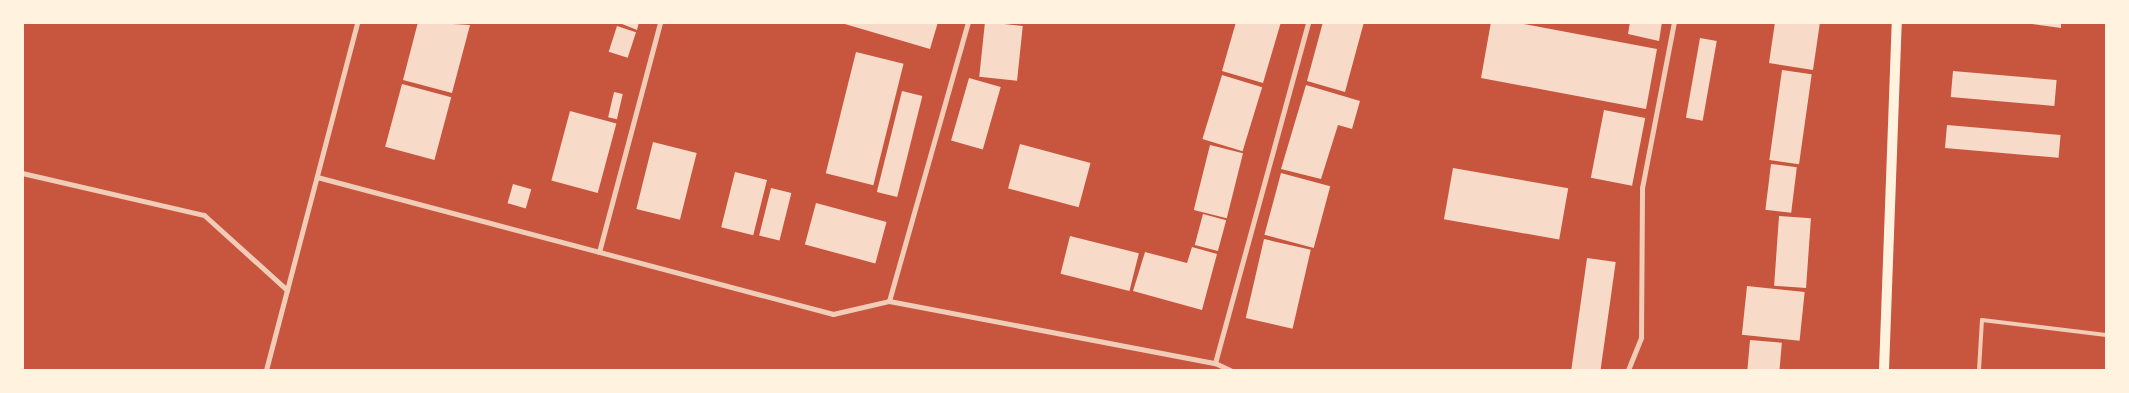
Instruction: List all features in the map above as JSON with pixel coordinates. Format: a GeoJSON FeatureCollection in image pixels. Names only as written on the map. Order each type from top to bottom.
{"type":"FeatureCollection","features":[{"type":"Feature","properties":{"kind":"main road"},"geometry":{"type":"LineString","coordinates":[[1884,370],[1897,22]]}},
{"type":"Feature","properties":{"kind":"street"},"geometry":{"type":"LineString","coordinates":[[266,370],[357,22]]}},
{"type":"Feature","properties":{"kind":"street"},"geometry":{"type":"LineString","coordinates":[[600,252],[660,22]]}},
{"type":"Feature","properties":{"kind":"street"},"geometry":{"type":"LineString","coordinates":[[889,302],[968,22]]}},
{"type":"Feature","properties":{"kind":"street"},"geometry":{"type":"LineString","coordinates":[[1215,363],[1308,22]]}},
{"type":"Feature","properties":{"kind":"street"},"geometry":{"type":"LineString","coordinates":[[1628,370],[1641,337],[1642,188],[1674,22]]}},
{"type":"Feature","properties":{"kind":"street"},"geometry":{"type":"LineString","coordinates":[[22,172],[204,215],[287,290]]}},
{"type":"Feature","properties":{"kind":"street"},"geometry":{"type":"LineString","coordinates":[[317,176],[833,314],[889,302],[1215,363],[1230,370]]}},
{"type":"Feature","properties":{"kind":"lane"},"geometry":{"type":"LineString","coordinates":[[1979,370],[1982,320],[2106,335]]}},
{"type":"Feature","properties":{"kind":"building"},"geometry":{"type":"Polygon","coordinates":[[[418,22],[470,25],[452,93],[403,80],[418,22]]]}},
{"type":"Feature","properties":{"kind":"building"},"geometry":{"type":"Polygon","coordinates":[[[617,22],[639,22],[637,30],[617,22]]]}},
{"type":"Feature","properties":{"kind":"building"},"geometry":{"type":"Polygon","coordinates":[[[838,22],[938,22],[930,49],[838,22]]]}},
{"type":"Feature","properties":{"kind":"building"},"geometry":{"type":"Polygon","coordinates":[[[985,22],[1023,26],[1017,81],[979,77],[985,22]]]}},
{"type":"Feature","properties":{"kind":"building"},"geometry":{"type":"Polygon","coordinates":[[[1236,22],[1281,22],[1263,83],[1222,71],[1236,22]]]}},
{"type":"Feature","properties":{"kind":"building"},"geometry":{"type":"Polygon","coordinates":[[[1323,22],[1364,22],[1345,92],[1307,81],[1323,22]]]}},
{"type":"Feature","properties":{"kind":"building"},"geometry":{"type":"Polygon","coordinates":[[[1491,22],[1513,22],[1657,49],[1646,109],[1481,78],[1491,22]]]}},
{"type":"Feature","properties":{"kind":"building"},"geometry":{"type":"Polygon","coordinates":[[[1630,22],[1662,22],[1659,41],[1628,34],[1630,22]]]}},
{"type":"Feature","properties":{"kind":"building"},"geometry":{"type":"Polygon","coordinates":[[[1775,22],[1820,22],[1813,70],[1769,63],[1775,22]]]}},
{"type":"Feature","properties":{"kind":"building"},"geometry":{"type":"Polygon","coordinates":[[[2017,22],[2061,22],[2061,28],[2017,22]]]}},
{"type":"Feature","properties":{"kind":"building"},"geometry":{"type":"Polygon","coordinates":[[[617,26],[636,32],[628,58],[609,52],[617,26]]]}},
{"type":"Feature","properties":{"kind":"building"},"geometry":{"type":"Polygon","coordinates":[[[1700,38],[1717,41],[1703,121],[1686,118],[1700,38]]]}},
{"type":"Feature","properties":{"kind":"building"},"geometry":{"type":"Polygon","coordinates":[[[856,52],[904,64],[873,185],[826,173],[856,52]]]}},
{"type":"Feature","properties":{"kind":"building"},"geometry":{"type":"Polygon","coordinates":[[[1782,70],[1812,74],[1799,164],[1769,160],[1782,70]]]}},
{"type":"Feature","properties":{"kind":"building"},"geometry":{"type":"Polygon","coordinates":[[[1953,71],[2057,80],[2054,106],[1951,97],[1953,71]]]}},
{"type":"Feature","properties":{"kind":"building"},"geometry":{"type":"Polygon","coordinates":[[[1222,75],[1262,87],[1243,151],[1202,139],[1222,75]]]}},
{"type":"Feature","properties":{"kind":"building"},"geometry":{"type":"Polygon","coordinates":[[[969,78],[1001,87],[983,150],[951,140],[969,78]]]}},
{"type":"Feature","properties":{"kind":"building"},"geometry":{"type":"Polygon","coordinates":[[[402,84],[451,97],[434,160],[385,147],[402,84]]]}},
{"type":"Feature","properties":{"kind":"building"},"geometry":{"type":"Polygon","coordinates":[[[1306,85],[1360,101],[1352,129],[1338,125],[1321,179],[1281,169],[1306,85]]]}},
{"type":"Feature","properties":{"kind":"building"},"geometry":{"type":"Polygon","coordinates":[[[902,91],[922,96],[897,197],[877,192],[902,91]]]}},
{"type":"Feature","properties":{"kind":"building"},"geometry":{"type":"Polygon","coordinates":[[[614,92],[623,94],[617,119],[608,117],[614,92]]]}},
{"type":"Feature","properties":{"kind":"building"},"geometry":{"type":"Polygon","coordinates":[[[1604,110],[1645,118],[1632,186],[1591,178],[1604,110]]]}},
{"type":"Feature","properties":{"kind":"building"},"geometry":{"type":"Polygon","coordinates":[[[570,111],[616,123],[598,193],[551,181],[570,111]]]}},
{"type":"Feature","properties":{"kind":"building"},"geometry":{"type":"Polygon","coordinates":[[[1947,125],[2061,135],[2059,158],[1945,148],[1947,125]]]}},
{"type":"Feature","properties":{"kind":"building"},"geometry":{"type":"Polygon","coordinates":[[[653,142],[697,153],[680,220],[636,209],[653,142]]]}},
{"type":"Feature","properties":{"kind":"building"},"geometry":{"type":"Polygon","coordinates":[[[1020,144],[1091,163],[1079,207],[1008,188],[1020,144]]]}},
{"type":"Feature","properties":{"kind":"building"},"geometry":{"type":"Polygon","coordinates":[[[1210,145],[1243,153],[1227,218],[1194,210],[1210,145]]]}},
{"type":"Feature","properties":{"kind":"building"},"geometry":{"type":"Polygon","coordinates":[[[1771,164],[1797,167],[1791,213],[1765,210],[1771,164]]]}},
{"type":"Feature","properties":{"kind":"building"},"geometry":{"type":"Polygon","coordinates":[[[1453,168],[1568,188],[1559,240],[1444,219],[1453,168]]]}},
{"type":"Feature","properties":{"kind":"building"},"geometry":{"type":"Polygon","coordinates":[[[735,172],[767,180],[753,235],[721,227],[735,172]]]}},
{"type":"Feature","properties":{"kind":"building"},"geometry":{"type":"Polygon","coordinates":[[[1281,173],[1330,186],[1314,248],[1264,235],[1281,173]]]}},
{"type":"Feature","properties":{"kind":"building"},"geometry":{"type":"Polygon","coordinates":[[[513,184],[531,189],[526,208],[507,203],[513,184]]]}},
{"type":"Feature","properties":{"kind":"building"},"geometry":{"type":"Polygon","coordinates":[[[771,188],[791,193],[780,241],[759,236],[771,188]]]}},
{"type":"Feature","properties":{"kind":"building"},"geometry":{"type":"Polygon","coordinates":[[[816,203],[887,222],[875,263],[805,245],[816,203]]]}},
{"type":"Feature","properties":{"kind":"building"},"geometry":{"type":"Polygon","coordinates":[[[1203,214],[1226,220],[1218,251],[1195,245],[1203,214]]]}},
{"type":"Feature","properties":{"kind":"building"},"geometry":{"type":"Polygon","coordinates":[[[1779,216],[1811,218],[1806,288],[1774,286],[1779,216]]]}},
{"type":"Feature","properties":{"kind":"building"},"geometry":{"type":"Polygon","coordinates":[[[1070,236],[1139,253],[1129,291],[1061,274],[1070,236]]]}},
{"type":"Feature","properties":{"kind":"building"},"geometry":{"type":"Polygon","coordinates":[[[1264,239],[1311,250],[1293,329],[1246,318],[1264,239]]]}},
{"type":"Feature","properties":{"kind":"building"},"geometry":{"type":"Polygon","coordinates":[[[1192,247],[1217,254],[1202,310],[1133,291],[1145,252],[1187,263],[1192,247]]]}},
{"type":"Feature","properties":{"kind":"building"},"geometry":{"type":"Polygon","coordinates":[[[1587,258],[1616,262],[1601,370],[1571,370],[1587,258]]]}},
{"type":"Feature","properties":{"kind":"building"},"geometry":{"type":"Polygon","coordinates":[[[1747,286],[1805,292],[1800,341],[1742,335],[1747,286]]]}},
{"type":"Feature","properties":{"kind":"building"},"geometry":{"type":"Polygon","coordinates":[[[1750,340],[1782,343],[1779,370],[1747,370],[1750,340]]]}}]}
